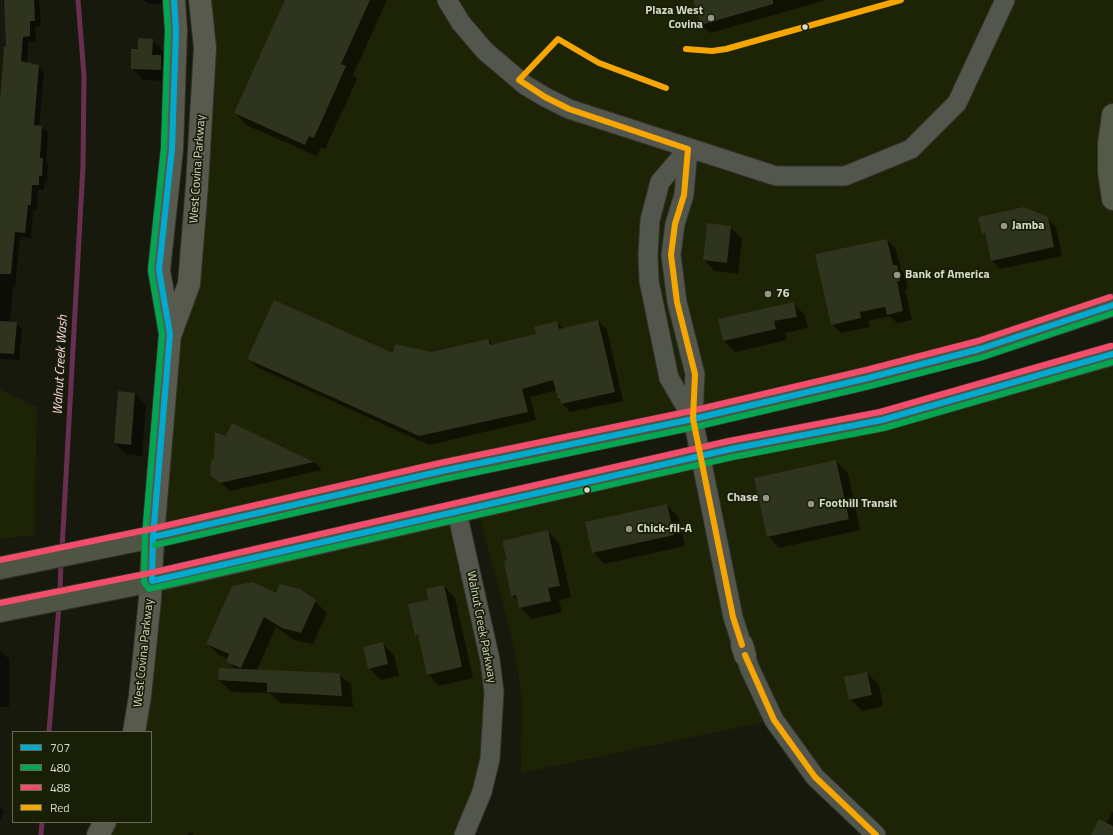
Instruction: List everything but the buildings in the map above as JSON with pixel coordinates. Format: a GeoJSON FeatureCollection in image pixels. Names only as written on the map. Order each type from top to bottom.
{"type":"FeatureCollection","features":[{"type":"Feature","properties":{"kind":"highway"},"geometry":{"type":"LineString","coordinates":[[1113,115],[1108,144],[1109,172],[1113,199]]}},
{"type":"Feature","properties":{"kind":"main road"},"geometry":{"type":"LineString","coordinates":[[0,568],[100,547],[153,538],[442,471],[692,419],[875,376],[980,349],[1113,305]]}},
{"type":"Feature","properties":{"kind":"main road"},"geometry":{"type":"LineString","coordinates":[[0,611],[47,603],[152,581],[700,456],[882,420],[1113,354]]}},
{"type":"Feature","properties":{"kind":"street","name":"West Covina Parkway"},"geometry":{"type":"LineString","coordinates":[[134,731],[140,696],[152,581],[153,538],[170,334],[159,270],[172,149],[176,30],[174,0]]}},
{"type":"Feature","properties":{"kind":"street","name":"West Covina Parkway"},"geometry":{"type":"LineString","coordinates":[[170,334],[189,284],[197,185],[205,48],[200,0]]}},
{"type":"Feature","properties":{"kind":"street"},"geometry":{"type":"LineString","coordinates":[[447,0],[460,23],[485,51],[525,86],[569,109],[688,149],[776,176],[845,176],[911,149],[957,103],[1005,0]]}},
{"type":"Feature","properties":{"kind":"street"},"geometry":{"type":"LineString","coordinates":[[688,149],[684,195],[675,224],[671,255],[677,302],[695,374],[692,419],[733,617],[750,669],[774,720],[816,777],[876,835]]}},
{"type":"Feature","properties":{"kind":"street"},"geometry":{"type":"LineString","coordinates":[[688,149],[660,182],[650,220],[648,255],[649,281],[669,378],[692,419]]}},
{"type":"Feature","properties":{"kind":"street","name":"Walnut Creek Parkway"},"geometry":{"type":"LineString","coordinates":[[457,512],[490,660],[494,692],[490,759],[482,792],[464,835]]}},
{"type":"Feature","properties":{"kind":"street"},"geometry":{"type":"LineString","coordinates":[[98,835],[104,823]]}},
{"type":"Feature","properties":{"kind":"shaded area","name":"Plaza West Covina"},"geometry":{"type":"Polygon","coordinates":[[[200,0],[1113,0],[1113,305],[1059,324],[153,537],[170,334],[189,284],[200,0]]]}},
{"type":"Feature","properties":{"kind":"shaded area"},"geometry":{"type":"Polygon","coordinates":[[[1113,354],[1113,835],[876,835],[774,720],[521,773],[522,698],[513,642],[477,507],[1113,354]]]}},
{"type":"Feature","properties":{"kind":"shaded area"},"geometry":{"type":"Polygon","coordinates":[[[0,389],[37,407],[34,535],[0,539],[0,389]]]}},
{"type":"Feature","properties":{"kind":"shaded area"},"geometry":{"type":"Polygon","coordinates":[[[457,512],[493,725],[464,835],[98,835],[104,823],[152,823],[152,731],[134,731],[152,581],[457,512]]]}},
{"type":"Feature","properties":{"kind":"waterway","name":"Walnut Creek Wash"},"geometry":{"type":"LineString","coordinates":[[62,549],[83,166],[84,76],[78,0]]}},
{"type":"Feature","properties":{"kind":"waterway","name":"Walnut Creek Wash"},"geometry":{"type":"LineString","coordinates":[[60,593],[61,561]]}},
{"type":"Feature","properties":{"kind":"waterway","name":"Walnut Creek Wash"},"geometry":{"type":"LineString","coordinates":[[49,731],[59,605]]}},
{"type":"Feature","properties":{"kind":"waterway","name":"Walnut Creek Wash"},"geometry":{"type":"LineString","coordinates":[[41,835],[42,823]]}},
{"type":"Feature","properties":{"kind":"transit line","name":"707"},"geometry":{"type":"LineString","coordinates":[[174,0],[176,30],[172,149],[159,270],[170,334],[153,537],[152,581],[731,449],[882,420],[1113,354]]}},
{"type":"Feature","properties":{"kind":"transit line","name":"Red"},"geometry":{"type":"LineString","coordinates":[[686,49],[712,51],[726,49],[901,0]]}},
{"type":"Feature","properties":{"kind":"transit line","name":"480"},"geometry":{"type":"LineString","coordinates":[[166,1],[168,30],[164,148],[151,270],[162,334],[145,537],[144,582],[149,589],[733,457],[884,428],[1113,362]]}},
{"type":"Feature","properties":{"kind":"transit line","name":"Red"},"geometry":{"type":"LineString","coordinates":[[666,88],[599,63],[558,39],[519,80],[545,97],[569,109],[688,149],[684,195],[675,224],[671,255],[677,302],[695,374],[693,419],[733,617],[742,645]]}},
{"type":"Feature","properties":{"kind":"transit line","name":"488"},"geometry":{"type":"LineString","coordinates":[[0,560],[151,529],[440,463],[691,411],[866,370],[978,341],[1110,297]]}},
{"type":"Feature","properties":{"kind":"transit line","name":"707"},"geometry":{"type":"LineString","coordinates":[[153,537],[442,471],[693,419],[868,378],[980,349],[1113,305]]}},
{"type":"Feature","properties":{"kind":"transit line","name":"480"},"geometry":{"type":"LineString","coordinates":[[155,545],[444,479],[695,427],[870,386],[983,357],[1113,313]]}},
{"type":"Feature","properties":{"kind":"transit line","name":"488"},"geometry":{"type":"LineString","coordinates":[[0,603],[150,573],[729,441],[880,412],[1111,346]]}},
{"type":"Feature","properties":{"kind":"transit line","name":"Red"},"geometry":{"type":"LineString","coordinates":[[745,655],[774,720],[815,777],[876,835]]}},
{"type":"Feature","properties":{"kind":"place","name":"Plaza West Covina"},"geometry":{"type":"Point","coordinates":[711,18]}},
{"type":"Feature","properties":{"kind":"place","name":"Jamba"},"geometry":{"type":"Point","coordinates":[1004,226]}},
{"type":"Feature","properties":{"kind":"place","name":"Bank of America"},"geometry":{"type":"Point","coordinates":[897,275]}},
{"type":"Feature","properties":{"kind":"place","name":"76"},"geometry":{"type":"Point","coordinates":[768,294]}},
{"type":"Feature","properties":{"kind":"place","name":"Chase"},"geometry":{"type":"Point","coordinates":[766,498]}},
{"type":"Feature","properties":{"kind":"place","name":"Foothill Transit"},"geometry":{"type":"Point","coordinates":[811,504]}},
{"type":"Feature","properties":{"kind":"place","name":"Chick-fil-A"},"geometry":{"type":"Point","coordinates":[629,529]}}]}
